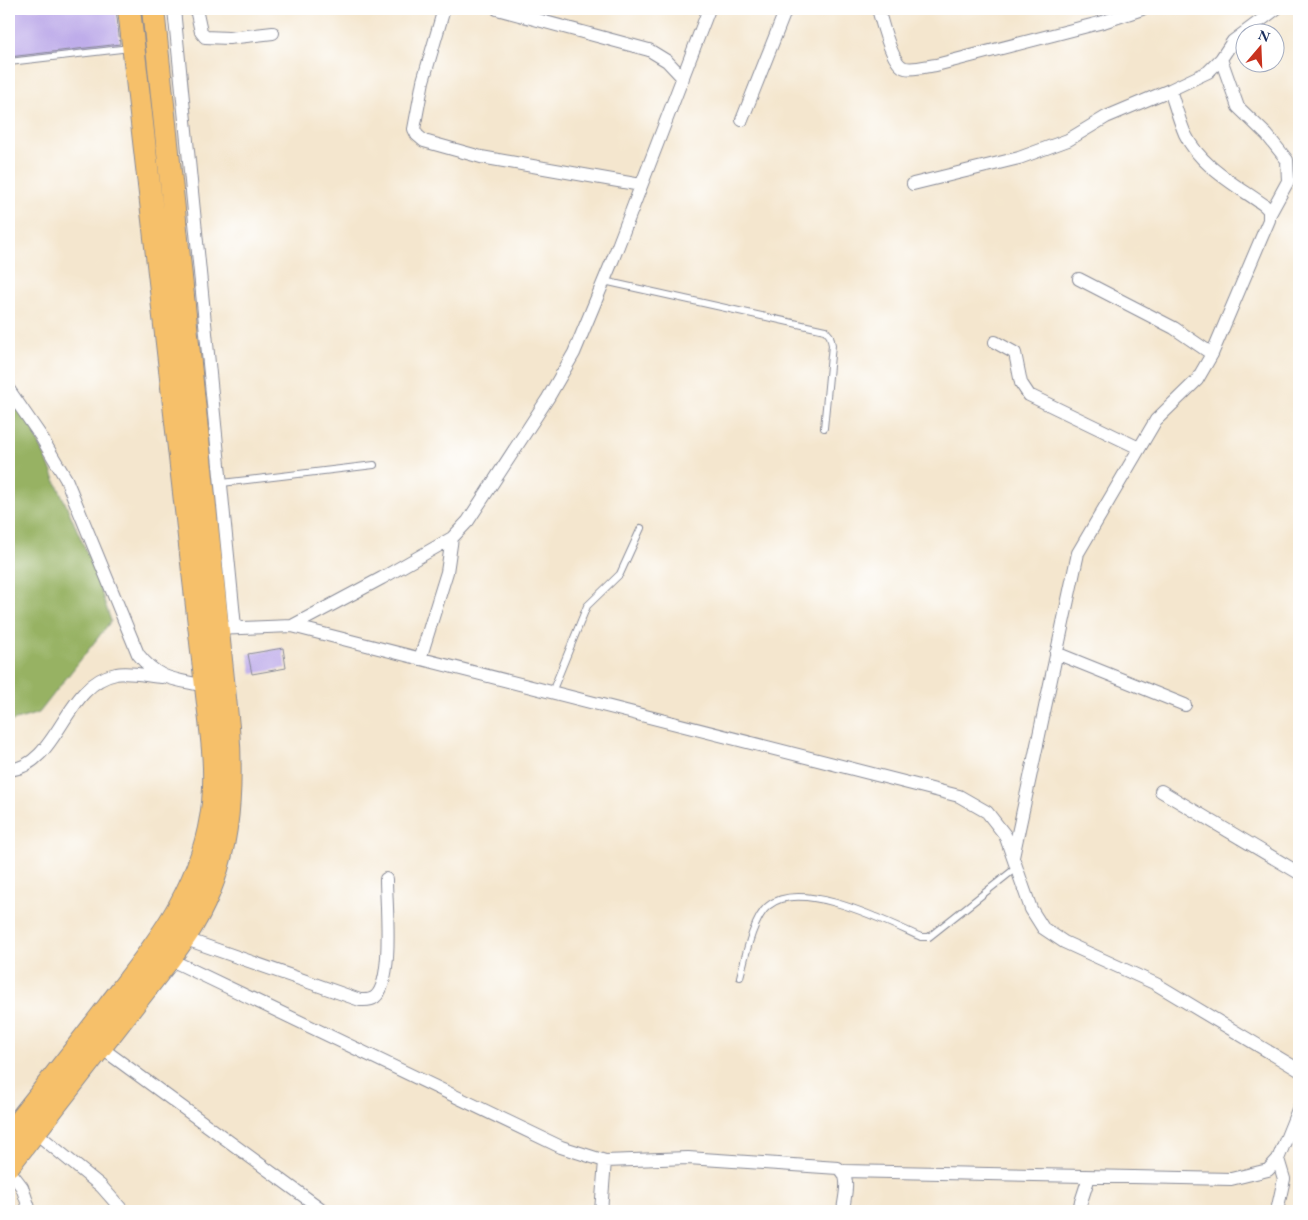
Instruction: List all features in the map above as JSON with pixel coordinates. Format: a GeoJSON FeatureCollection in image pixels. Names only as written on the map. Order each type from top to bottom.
{"type":"FeatureCollection","features":[{"type":"Feature","properties":{"kind":"highway"},"geometry":{"type":"LineString","coordinates":[[9,1165],[35,1132],[176,915],[200,859],[212,803],[214,776],[206,686],[217,628],[129,9]]}},
{"type":"Feature","properties":{"kind":"highway"},"geometry":{"type":"LineString","coordinates":[[9,1134],[169,959],[207,896],[226,840],[229,810],[230,758],[181,263],[153,9]]}},
{"type":"Feature","properties":{"kind":"street"},"geometry":{"type":"LineString","coordinates":[[174,9],[222,483],[217,628],[292,626],[959,796],[987,812],[1005,835],[1031,909],[1043,928],[1064,942],[1156,984],[1299,1070]]}},
{"type":"Feature","properties":{"kind":"street"},"geometry":{"type":"LineString","coordinates":[[196,9],[200,32],[205,37],[229,38],[273,32]]}},
{"type":"Feature","properties":{"kind":"street"},"geometry":{"type":"LineString","coordinates":[[444,9],[423,82],[414,129],[417,135],[424,140],[490,159],[642,185]]}},
{"type":"Feature","properties":{"kind":"street"},"geometry":{"type":"LineString","coordinates":[[497,9],[649,50],[667,61],[683,78]]}},
{"type":"Feature","properties":{"kind":"street"},"geometry":{"type":"LineString","coordinates":[[292,626],[452,538],[468,521],[548,398],[574,352],[642,185],[709,9]]}},
{"type":"Feature","properties":{"kind":"street"},"geometry":{"type":"LineString","coordinates":[[742,120],[786,9]]}},
{"type":"Feature","properties":{"kind":"street"},"geometry":{"type":"LineString","coordinates":[[878,9],[896,62],[904,68],[936,65],[1103,22],[1142,9]]}},
{"type":"Feature","properties":{"kind":"street"},"geometry":{"type":"LineString","coordinates":[[913,184],[1047,148],[1081,133],[1106,116],[1208,72],[1221,59],[1233,41],[1276,9]]}},
{"type":"Feature","properties":{"kind":"street"},"geometry":{"type":"LineString","coordinates":[[1014,863],[1078,554],[1156,420],[1197,380],[1212,354],[1270,214],[1288,182],[1287,160],[1267,135],[1238,107],[1221,59]]}},
{"type":"Feature","properties":{"kind":"street"},"geometry":{"type":"LineString","coordinates":[[1170,90],[1186,135],[1201,158],[1264,205],[1270,214]]}},
{"type":"Feature","properties":{"kind":"street"},"geometry":{"type":"LineString","coordinates":[[1079,279],[1174,328],[1212,354]]}},
{"type":"Feature","properties":{"kind":"street"},"geometry":{"type":"LineString","coordinates":[[995,342],[1015,353],[1021,383],[1029,395],[1139,448]]}},
{"type":"Feature","properties":{"kind":"street"},"geometry":{"type":"LineString","coordinates":[[9,390],[40,435],[66,479],[138,654],[155,672],[164,677]]}},
{"type":"Feature","properties":{"kind":"street"},"geometry":{"type":"LineString","coordinates":[[420,659],[444,581],[452,538]]}},
{"type":"Feature","properties":{"kind":"street"},"geometry":{"type":"LineString","coordinates":[[1056,653],[1185,705]]}},
{"type":"Feature","properties":{"kind":"street"},"geometry":{"type":"LineString","coordinates":[[9,770],[29,764],[42,752],[79,699],[104,678],[117,673],[164,677],[206,686]]}},
{"type":"Feature","properties":{"kind":"street"},"geometry":{"type":"LineString","coordinates":[[1161,791],[1299,873]]}},
{"type":"Feature","properties":{"kind":"street"},"geometry":{"type":"LineString","coordinates":[[183,938],[360,1000],[369,1000],[376,996],[384,981],[386,966],[386,879]]}},
{"type":"Feature","properties":{"kind":"street"},"geometry":{"type":"LineString","coordinates":[[169,959],[561,1147],[605,1161],[688,1158],[829,1167],[844,1171],[1231,1179],[1268,1170],[1278,1159],[1299,1107]]}},
{"type":"Feature","properties":{"kind":"street"},"geometry":{"type":"LineString","coordinates":[[93,1042],[324,1211]]}},
{"type":"Feature","properties":{"kind":"street"},"geometry":{"type":"LineString","coordinates":[[35,1132],[101,1186],[123,1211]]}},
{"type":"Feature","properties":{"kind":"street"},"geometry":{"type":"LineString","coordinates":[[1277,1211],[1284,1179],[1278,1159]]}},
{"type":"Feature","properties":{"kind":"street"},"geometry":{"type":"LineString","coordinates":[[601,1211],[605,1161]]}},
{"type":"Feature","properties":{"kind":"street"},"geometry":{"type":"LineString","coordinates":[[9,1170],[22,1187],[30,1211]]}},
{"type":"Feature","properties":{"kind":"street"},"geometry":{"type":"LineString","coordinates":[[843,1211],[846,1178],[844,1171]]}},
{"type":"Feature","properties":{"kind":"street"},"geometry":{"type":"LineString","coordinates":[[1078,1211],[1089,1177]]}},
{"type":"Feature","properties":{"kind":"lane"},"geometry":{"type":"LineString","coordinates":[[9,62],[134,47]]}},
{"type":"Feature","properties":{"kind":"lane"},"geometry":{"type":"LineString","coordinates":[[604,281],[825,330],[830,336],[832,345],[824,428]]}},
{"type":"Feature","properties":{"kind":"lane"},"geometry":{"type":"LineString","coordinates":[[222,483],[374,465]]}},
{"type":"Feature","properties":{"kind":"lane"},"geometry":{"type":"LineString","coordinates":[[552,692],[587,606],[620,574],[641,528]]}},
{"type":"Feature","properties":{"kind":"lane"},"geometry":{"type":"LineString","coordinates":[[740,977],[760,914],[768,905],[780,900],[797,898],[831,901],[856,908],[921,937],[929,937],[935,935],[1014,863]]}},
{"type":"Feature","properties":{"kind":"green space"},"geometry":{"type":"Polygon","coordinates":[[[9,384],[19,397],[91,562],[111,621],[39,713],[9,722],[9,384]]]}},
{"type":"Feature","properties":{"kind":"building"},"geometry":{"type":"Polygon","coordinates":[[[9,9],[116,9],[120,44],[9,57],[9,9]]]}},
{"type":"Feature","properties":{"kind":"building"},"geometry":{"type":"Polygon","coordinates":[[[283,648],[286,668],[252,674],[248,654],[283,648]]]}}]}
